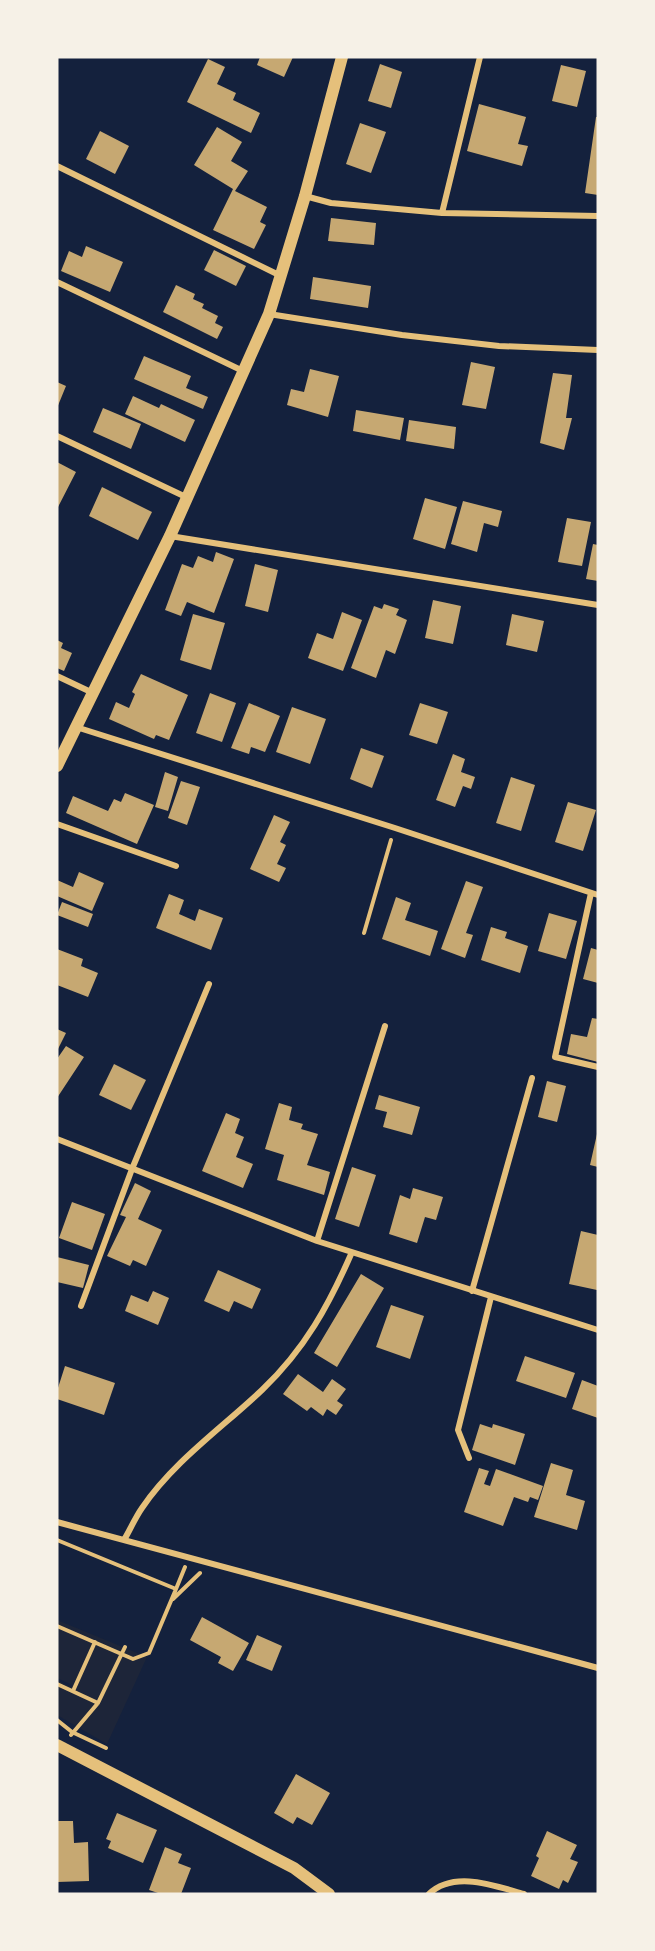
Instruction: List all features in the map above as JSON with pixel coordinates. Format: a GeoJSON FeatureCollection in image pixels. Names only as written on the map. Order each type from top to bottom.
{"type":"FeatureCollection","features":[{"type":"Feature","properties":{"kind":"main road"},"geometry":{"type":"LineString","coordinates":[[57,766],[188,498],[269,314],[282,276],[342,57]]}},
{"type":"Feature","properties":{"kind":"main road"},"geometry":{"type":"LineString","coordinates":[[62,1747],[294,1868],[329,1894]]}},
{"type":"Feature","properties":{"kind":"street"},"geometry":{"type":"LineString","coordinates":[[442,213],[480,57]]}},
{"type":"Feature","properties":{"kind":"street"},"geometry":{"type":"LineString","coordinates":[[57,166],[282,276]]}},
{"type":"Feature","properties":{"kind":"street"},"geometry":{"type":"LineString","coordinates":[[304,196],[331,203],[442,213],[598,216]]}},
{"type":"Feature","properties":{"kind":"street"},"geometry":{"type":"LineString","coordinates":[[57,282],[245,372]]}},
{"type":"Feature","properties":{"kind":"street"},"geometry":{"type":"LineString","coordinates":[[269,314],[402,335],[499,346],[598,350]]}},
{"type":"Feature","properties":{"kind":"street"},"geometry":{"type":"LineString","coordinates":[[57,436],[188,498]]}},
{"type":"Feature","properties":{"kind":"street"},"geometry":{"type":"LineString","coordinates":[[170,536],[598,605]]}},
{"type":"Feature","properties":{"kind":"street"},"geometry":{"type":"LineString","coordinates":[[57,676],[93,693]]}},
{"type":"Feature","properties":{"kind":"street"},"geometry":{"type":"LineString","coordinates":[[76,727],[598,895]]}},
{"type":"Feature","properties":{"kind":"street"},"geometry":{"type":"LineString","coordinates":[[57,824],[176,866]]}},
{"type":"Feature","properties":{"kind":"street"},"geometry":{"type":"LineString","coordinates":[[591,893],[555,1057],[598,1067]]}},
{"type":"Feature","properties":{"kind":"street"},"geometry":{"type":"LineString","coordinates":[[81,1306],[132,1169],[208,984]]}},
{"type":"Feature","properties":{"kind":"street"},"geometry":{"type":"LineString","coordinates":[[317,1241],[385,1026]]}},
{"type":"Feature","properties":{"kind":"street"},"geometry":{"type":"LineString","coordinates":[[472,1291],[532,1078]]}},
{"type":"Feature","properties":{"kind":"street"},"geometry":{"type":"LineString","coordinates":[[57,1139],[317,1241],[598,1330]]}},
{"type":"Feature","properties":{"kind":"street"},"geometry":{"type":"LineString","coordinates":[[124,1540],[142,1508],[174,1470],[215,1430],[263,1389],[297,1351],[319,1321],[352,1252]]}},
{"type":"Feature","properties":{"kind":"street"},"geometry":{"type":"LineString","coordinates":[[470,1458],[458,1430],[491,1297]]}},
{"type":"Feature","properties":{"kind":"street"},"geometry":{"type":"LineString","coordinates":[[57,1522],[598,1668]]}},
{"type":"Feature","properties":{"kind":"street"},"geometry":{"type":"LineString","coordinates":[[429,1894],[447,1883],[464,1880],[524,1894]]}},
{"type":"Feature","properties":{"kind":"path"},"geometry":{"type":"LineString","coordinates":[[364,933],[395,828]]}},
{"type":"Feature","properties":{"kind":"path"},"geometry":{"type":"LineString","coordinates":[[57,1540],[176,1589]]}},
{"type":"Feature","properties":{"kind":"path"},"geometry":{"type":"LineString","coordinates":[[57,1626],[133,1659],[148,1653],[189,1557]]}},
{"type":"Feature","properties":{"kind":"path"},"geometry":{"type":"LineString","coordinates":[[170,1602],[210,1562]]}},
{"type":"Feature","properties":{"kind":"path"},"geometry":{"type":"LineString","coordinates":[[73,1691],[95,1642]]}},
{"type":"Feature","properties":{"kind":"path"},"geometry":{"type":"LineString","coordinates":[[62,1747],[98,1702],[125,1647]]}},
{"type":"Feature","properties":{"kind":"path"},"geometry":{"type":"LineString","coordinates":[[57,1684],[98,1702]]}},
{"type":"Feature","properties":{"kind":"path"},"geometry":{"type":"LineString","coordinates":[[57,1720],[72,1732],[106,1748]]}},
{"type":"Feature","properties":{"kind":"shaded area"},"geometry":{"type":"Polygon","coordinates":[[[57,1620],[147,1657],[107,1744],[57,1715],[57,1680],[71,1687],[72,1685],[57,1678],[57,1620]]]}},
{"type":"Feature","properties":{"kind":"building"},"geometry":{"type":"Polygon","coordinates":[[[260,57],[293,57],[284,77],[257,65],[260,57]]]}},
{"type":"Feature","properties":{"kind":"building"},"geometry":{"type":"Polygon","coordinates":[[[208,59],[225,67],[217,84],[236,93],[233,100],[260,113],[251,133],[187,102],[208,59]]]}},
{"type":"Feature","properties":{"kind":"building"},"geometry":{"type":"Polygon","coordinates":[[[380,64],[402,72],[391,108],[368,101],[380,64]]]}},
{"type":"Feature","properties":{"kind":"building"},"geometry":{"type":"Polygon","coordinates":[[[561,65],[586,71],[577,107],[552,101],[561,65]]]}},
{"type":"Feature","properties":{"kind":"building"},"geometry":{"type":"Polygon","coordinates":[[[479,104],[526,117],[518,144],[528,146],[522,166],[467,151],[479,104]]]}},
{"type":"Feature","properties":{"kind":"building"},"geometry":{"type":"Polygon","coordinates":[[[596,117],[598,117],[598,195],[585,193],[596,117]]]}},
{"type":"Feature","properties":{"kind":"building"},"geometry":{"type":"Polygon","coordinates":[[[360,123],[386,132],[371,173],[346,164],[360,123]]]}},
{"type":"Feature","properties":{"kind":"building"},"geometry":{"type":"Polygon","coordinates":[[[217,127],[242,142],[231,161],[248,171],[235,191],[267,207],[260,222],[266,225],[254,249],[213,230],[233,189],[194,165],[217,127]]]}},
{"type":"Feature","properties":{"kind":"building"},"geometry":{"type":"Polygon","coordinates":[[[100,131],[129,146],[115,174],[86,159],[100,131]]]}},
{"type":"Feature","properties":{"kind":"building"},"geometry":{"type":"Polygon","coordinates":[[[331,218],[376,223],[374,245],[328,241],[331,218]]]}},
{"type":"Feature","properties":{"kind":"building"},"geometry":{"type":"Polygon","coordinates":[[[86,246],[123,262],[110,292],[61,271],[69,251],[82,257],[86,246]]]}},
{"type":"Feature","properties":{"kind":"building"},"geometry":{"type":"Polygon","coordinates":[[[214,250],[246,266],[236,286],[204,270],[214,250]]]}},
{"type":"Feature","properties":{"kind":"building"},"geometry":{"type":"Polygon","coordinates":[[[313,277],[371,286],[368,308],[310,299],[313,277]]]}},
{"type":"Feature","properties":{"kind":"building"},"geometry":{"type":"Polygon","coordinates":[[[176,285],[195,294],[193,299],[204,304],[202,308],[218,316],[215,323],[223,327],[217,339],[163,312],[176,285]]]}},
{"type":"Feature","properties":{"kind":"building"},"geometry":{"type":"Polygon","coordinates":[[[144,356],[191,376],[186,388],[208,397],[203,409],[134,379],[144,356]]]}},
{"type":"Feature","properties":{"kind":"building"},"geometry":{"type":"Polygon","coordinates":[[[471,362],[495,367],[486,409],[462,405],[471,362]]]}},
{"type":"Feature","properties":{"kind":"building"},"geometry":{"type":"Polygon","coordinates":[[[310,369],[339,376],[328,417],[287,405],[291,389],[304,392],[310,369]]]}},
{"type":"Feature","properties":{"kind":"building"},"geometry":{"type":"Polygon","coordinates":[[[553,373],[572,375],[566,418],[572,418],[564,450],[540,443],[553,373]]]}},
{"type":"Feature","properties":{"kind":"building"},"geometry":{"type":"Polygon","coordinates":[[[57,382],[66,386],[57,408],[57,382]]]}},
{"type":"Feature","properties":{"kind":"building"},"geometry":{"type":"Polygon","coordinates":[[[133,396],[159,408],[161,404],[195,420],[185,442],[125,414],[133,396]]]}},
{"type":"Feature","properties":{"kind":"building"},"geometry":{"type":"Polygon","coordinates":[[[103,408],[141,424],[131,449],[93,432],[103,408]]]}},
{"type":"Feature","properties":{"kind":"building"},"geometry":{"type":"Polygon","coordinates":[[[356,410],[404,418],[400,440],[353,431],[356,410]]]}},
{"type":"Feature","properties":{"kind":"building"},"geometry":{"type":"Polygon","coordinates":[[[409,420],[456,427],[454,449],[406,441],[409,420]]]}},
{"type":"Feature","properties":{"kind":"building"},"geometry":{"type":"Polygon","coordinates":[[[57,462],[76,472],[57,509],[57,462]]]}},
{"type":"Feature","properties":{"kind":"building"},"geometry":{"type":"Polygon","coordinates":[[[102,487],[152,512],[138,540],[89,516],[102,487]]]}},
{"type":"Feature","properties":{"kind":"building"},"geometry":{"type":"Polygon","coordinates":[[[425,498],[457,507],[445,549],[413,539],[425,498]]]}},
{"type":"Feature","properties":{"kind":"building"},"geometry":{"type":"Polygon","coordinates":[[[463,501],[502,511],[498,527],[484,523],[477,552],[451,544],[463,501]]]}},
{"type":"Feature","properties":{"kind":"building"},"geometry":{"type":"Polygon","coordinates":[[[567,518],[591,522],[582,566],[558,562],[567,518]]]}},
{"type":"Feature","properties":{"kind":"building"},"geometry":{"type":"Polygon","coordinates":[[[593,544],[598,545],[598,581],[586,579],[593,544]]]}},
{"type":"Feature","properties":{"kind":"building"},"geometry":{"type":"Polygon","coordinates":[[[216,552],[234,559],[214,613],[187,602],[181,616],[165,610],[182,564],[193,568],[198,556],[213,562],[216,552]]]}},
{"type":"Feature","properties":{"kind":"building"},"geometry":{"type":"Polygon","coordinates":[[[255,564],[278,570],[268,612],[245,606],[255,564]]]}},
{"type":"Feature","properties":{"kind":"building"},"geometry":{"type":"Polygon","coordinates":[[[433,600],[461,606],[453,644],[425,638],[433,600]]]}},
{"type":"Feature","properties":{"kind":"building"},"geometry":{"type":"Polygon","coordinates":[[[384,604],[399,609],[396,615],[407,620],[395,654],[386,650],[376,678],[351,668],[374,606],[382,609],[384,604]]]}},
{"type":"Feature","properties":{"kind":"building"},"geometry":{"type":"Polygon","coordinates":[[[342,612],[362,620],[343,671],[308,658],[317,633],[333,639],[342,612]]]}},
{"type":"Feature","properties":{"kind":"building"},"geometry":{"type":"Polygon","coordinates":[[[193,614],[225,623],[211,670],[180,660],[193,614]]]}},
{"type":"Feature","properties":{"kind":"building"},"geometry":{"type":"Polygon","coordinates":[[[512,614],[544,621],[537,652],[506,645],[512,614]]]}},
{"type":"Feature","properties":{"kind":"building"},"geometry":{"type":"Polygon","coordinates":[[[57,640],[63,643],[61,648],[72,653],[64,671],[57,668],[57,640]]]}},
{"type":"Feature","properties":{"kind":"building"},"geometry":{"type":"Polygon","coordinates":[[[141,674],[188,695],[169,740],[156,735],[154,739],[109,719],[116,702],[129,708],[135,694],[132,692],[141,674]]]}},
{"type":"Feature","properties":{"kind":"building"},"geometry":{"type":"Polygon","coordinates":[[[210,693],[236,703],[222,742],[196,733],[210,693]]]}},
{"type":"Feature","properties":{"kind":"building"},"geometry":{"type":"Polygon","coordinates":[[[249,703],[280,716],[265,752],[251,747],[249,754],[231,748],[249,703]]]}},
{"type":"Feature","properties":{"kind":"building"},"geometry":{"type":"Polygon","coordinates":[[[420,703],[448,712],[437,744],[409,735],[420,703]]]}},
{"type":"Feature","properties":{"kind":"building"},"geometry":{"type":"Polygon","coordinates":[[[292,707],[326,719],[310,764],[276,752],[292,707]]]}},
{"type":"Feature","properties":{"kind":"building"},"geometry":{"type":"Polygon","coordinates":[[[361,748],[384,756],[372,788],[350,779],[361,748]]]}},
{"type":"Feature","properties":{"kind":"building"},"geometry":{"type":"Polygon","coordinates":[[[453,754],[465,759],[461,772],[475,777],[471,789],[463,786],[455,807],[436,800],[453,754]]]}},
{"type":"Feature","properties":{"kind":"building"},"geometry":{"type":"Polygon","coordinates":[[[165,772],[178,777],[168,811],[155,807],[165,772]]]}},
{"type":"Feature","properties":{"kind":"building"},"geometry":{"type":"Polygon","coordinates":[[[511,777],[535,785],[521,831],[496,823],[511,777]]]}},
{"type":"Feature","properties":{"kind":"building"},"geometry":{"type":"Polygon","coordinates":[[[181,781],[200,787],[187,825],[168,818],[181,781]]]}},
{"type":"Feature","properties":{"kind":"building"},"geometry":{"type":"Polygon","coordinates":[[[125,793],[154,805],[137,844],[66,813],[73,796],[108,811],[114,799],[121,802],[125,793]]]}},
{"type":"Feature","properties":{"kind":"building"},"geometry":{"type":"Polygon","coordinates":[[[568,802],[596,810],[583,851],[555,842],[568,802]]]}},
{"type":"Feature","properties":{"kind":"building"},"geometry":{"type":"Polygon","coordinates":[[[274,815],[290,822],[280,842],[286,845],[277,864],[286,868],[279,882],[250,869],[274,815]]]}},
{"type":"Feature","properties":{"kind":"building"},"geometry":{"type":"Polygon","coordinates":[[[79,872],[104,883],[92,911],[57,896],[57,880],[73,887],[79,872]]]}},
{"type":"Feature","properties":{"kind":"building"},"geometry":{"type":"Polygon","coordinates":[[[466,881],[483,887],[466,933],[473,935],[465,958],[441,949],[466,881]]]}},
{"type":"Feature","properties":{"kind":"building"},"geometry":{"type":"Polygon","coordinates":[[[169,894],[184,900],[179,914],[195,921],[199,909],[223,918],[211,950],[156,928],[169,894]]]}},
{"type":"Feature","properties":{"kind":"building"},"geometry":{"type":"Polygon","coordinates":[[[396,897],[411,903],[405,920],[438,931],[430,956],[382,939],[396,897]]]}},
{"type":"Feature","properties":{"kind":"building"},"geometry":{"type":"Polygon","coordinates":[[[62,902],[93,914],[88,927],[57,915],[62,902]]]}},
{"type":"Feature","properties":{"kind":"building"},"geometry":{"type":"Polygon","coordinates":[[[549,913],[577,921],[566,959],[538,951],[549,913]]]}},
{"type":"Feature","properties":{"kind":"building"},"geometry":{"type":"Polygon","coordinates":[[[491,927],[507,932],[505,938],[528,946],[520,973],[481,960],[491,927]]]}},
{"type":"Feature","properties":{"kind":"building"},"geometry":{"type":"Polygon","coordinates":[[[591,948],[598,950],[598,983],[583,979],[591,948]]]}},
{"type":"Feature","properties":{"kind":"building"},"geometry":{"type":"Polygon","coordinates":[[[57,949],[83,959],[81,966],[98,973],[88,997],[57,985],[57,949]]]}},
{"type":"Feature","properties":{"kind":"building"},"geometry":{"type":"Polygon","coordinates":[[[592,1018],[598,1019],[598,1062],[567,1054],[571,1034],[587,1037],[592,1018]]]}},
{"type":"Feature","properties":{"kind":"building"},"geometry":{"type":"Polygon","coordinates":[[[57,1029],[66,1033],[57,1051],[57,1029]]]}},
{"type":"Feature","properties":{"kind":"building"},"geometry":{"type":"Polygon","coordinates":[[[66,1046],[84,1057],[57,1098],[57,1059],[66,1046]]]}},
{"type":"Feature","properties":{"kind":"building"},"geometry":{"type":"Polygon","coordinates":[[[114,1064],[146,1080],[131,1110],[99,1095],[114,1064]]]}},
{"type":"Feature","properties":{"kind":"building"},"geometry":{"type":"Polygon","coordinates":[[[547,1081],[566,1086],[557,1122],[538,1117],[547,1081]]]}},
{"type":"Feature","properties":{"kind":"building"},"geometry":{"type":"Polygon","coordinates":[[[379,1095],[420,1107],[412,1135],[383,1127],[387,1112],[375,1109],[379,1095]]]}},
{"type":"Feature","properties":{"kind":"building"},"geometry":{"type":"Polygon","coordinates":[[[279,1103],[292,1107],[289,1120],[303,1124],[301,1129],[318,1134],[307,1165],[330,1172],[324,1195],[277,1180],[284,1155],[265,1149],[279,1103]]]}},
{"type":"Feature","properties":{"kind":"building"},"geometry":{"type":"Polygon","coordinates":[[[226,1113],[240,1119],[235,1133],[244,1137],[236,1157],[253,1164],[243,1188],[202,1171],[226,1113]]]}},
{"type":"Feature","properties":{"kind":"building"},"geometry":{"type":"Polygon","coordinates":[[[598,1134],[598,1167],[590,1165],[598,1134]]]}},
{"type":"Feature","properties":{"kind":"building"},"geometry":{"type":"Polygon","coordinates":[[[352,1167],[376,1175],[359,1227],[335,1219],[352,1167]]]}},
{"type":"Feature","properties":{"kind":"building"},"geometry":{"type":"Polygon","coordinates":[[[135,1183],[151,1191],[138,1219],[162,1230],[146,1266],[133,1260],[130,1266],[107,1256],[126,1217],[120,1215],[135,1183]]]}},
{"type":"Feature","properties":{"kind":"building"},"geometry":{"type":"Polygon","coordinates":[[[413,1188],[443,1197],[436,1220],[425,1217],[417,1243],[389,1234],[400,1195],[410,1199],[413,1188]]]}},
{"type":"Feature","properties":{"kind":"building"},"geometry":{"type":"Polygon","coordinates":[[[72,1202],[105,1214],[92,1250],[59,1238],[72,1202]]]}},
{"type":"Feature","properties":{"kind":"building"},"geometry":{"type":"Polygon","coordinates":[[[581,1231],[598,1235],[597,1290],[569,1284],[581,1231]]]}},
{"type":"Feature","properties":{"kind":"building"},"geometry":{"type":"Polygon","coordinates":[[[57,1257],[89,1265],[83,1288],[57,1282],[57,1257]]]}},
{"type":"Feature","properties":{"kind":"building"},"geometry":{"type":"Polygon","coordinates":[[[218,1270],[261,1289],[252,1309],[234,1301],[229,1312],[204,1301],[218,1270]]]}},
{"type":"Feature","properties":{"kind":"building"},"geometry":{"type":"Polygon","coordinates":[[[361,1274],[384,1288],[337,1367],[314,1353],[361,1274]]]}},
{"type":"Feature","properties":{"kind":"building"},"geometry":{"type":"Polygon","coordinates":[[[153,1291],[169,1298],[158,1325],[125,1311],[131,1295],[148,1302],[153,1291]]]}},
{"type":"Feature","properties":{"kind":"building"},"geometry":{"type":"Polygon","coordinates":[[[391,1305],[424,1316],[410,1359],[376,1347],[391,1305]]]}},
{"type":"Feature","properties":{"kind":"building"},"geometry":{"type":"Polygon","coordinates":[[[525,1356],[575,1373],[566,1398],[516,1381],[525,1356]]]}},
{"type":"Feature","properties":{"kind":"building"},"geometry":{"type":"Polygon","coordinates":[[[65,1366],[115,1383],[104,1415],[57,1399],[57,1391],[65,1366]]]}},
{"type":"Feature","properties":{"kind":"building"},"geometry":{"type":"Polygon","coordinates":[[[298,1374],[323,1392],[332,1379],[346,1389],[337,1401],[343,1405],[336,1415],[327,1409],[323,1416],[311,1407],[307,1411],[283,1394],[298,1374]]]}},
{"type":"Feature","properties":{"kind":"building"},"geometry":{"type":"Polygon","coordinates":[[[582,1380],[598,1386],[598,1418],[572,1409],[582,1380]]]}},
{"type":"Feature","properties":{"kind":"building"},"geometry":{"type":"Polygon","coordinates":[[[480,1424],[492,1428],[493,1424],[525,1434],[515,1465],[472,1450],[480,1424]]]}},
{"type":"Feature","properties":{"kind":"building"},"geometry":{"type":"Polygon","coordinates":[[[551,1463],[573,1470],[566,1495],[585,1501],[577,1530],[534,1517],[551,1463]]]}},
{"type":"Feature","properties":{"kind":"building"},"geometry":{"type":"Polygon","coordinates":[[[479,1468],[489,1471],[484,1484],[490,1486],[496,1469],[543,1486],[538,1500],[530,1497],[528,1502],[514,1497],[503,1526],[464,1512],[479,1468]]]}},
{"type":"Feature","properties":{"kind":"building"},"geometry":{"type":"Polygon","coordinates":[[[202,1617],[249,1643],[233,1671],[218,1663],[221,1657],[190,1640],[202,1617]]]}},
{"type":"Feature","properties":{"kind":"building"},"geometry":{"type":"Polygon","coordinates":[[[257,1635],[282,1646],[272,1671],[246,1660],[257,1635]]]}},
{"type":"Feature","properties":{"kind":"building"},"geometry":{"type":"Polygon","coordinates":[[[296,1774],[330,1793],[312,1825],[297,1817],[293,1824],[274,1813],[296,1774]]]}},
{"type":"Feature","properties":{"kind":"building"},"geometry":{"type":"Polygon","coordinates":[[[117,1813],[157,1830],[143,1863],[108,1848],[111,1841],[106,1839],[117,1813]]]}},
{"type":"Feature","properties":{"kind":"building"},"geometry":{"type":"Polygon","coordinates":[[[57,1821],[73,1821],[74,1843],[88,1842],[89,1881],[57,1882],[57,1821]]]}},
{"type":"Feature","properties":{"kind":"building"},"geometry":{"type":"Polygon","coordinates":[[[547,1831],[577,1845],[570,1859],[578,1862],[568,1883],[563,1880],[559,1889],[531,1876],[539,1858],[536,1856],[547,1831]]]}},
{"type":"Feature","properties":{"kind":"building"},"geometry":{"type":"Polygon","coordinates":[[[165,1847],[182,1854],[178,1863],[191,1868],[181,1894],[161,1894],[149,1890],[165,1847]]]}}]}
